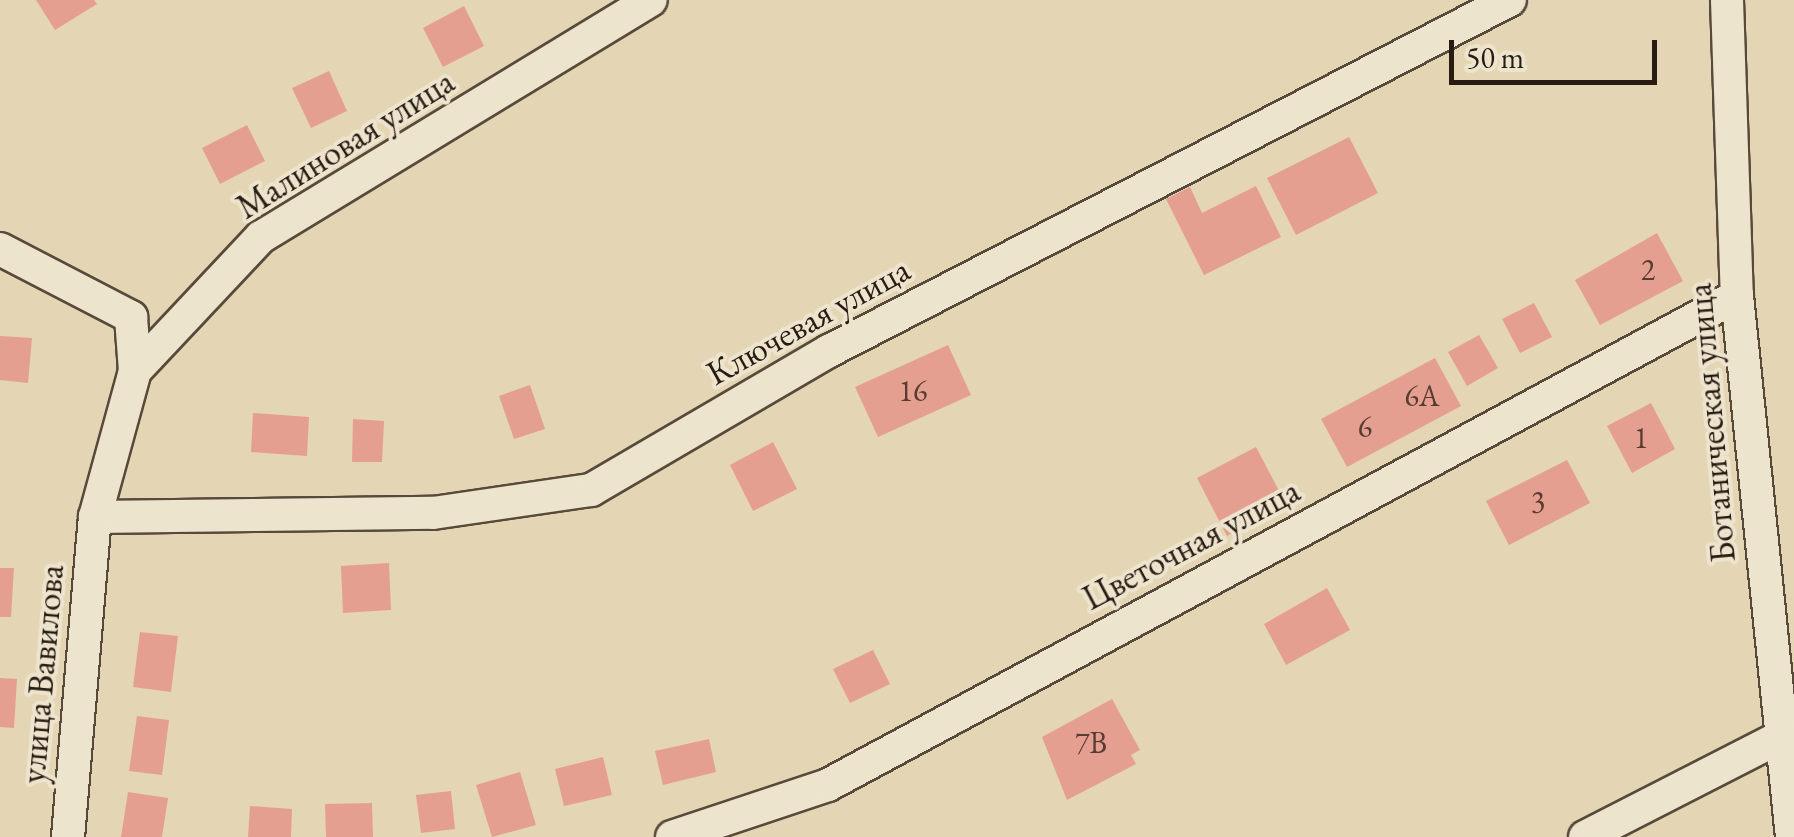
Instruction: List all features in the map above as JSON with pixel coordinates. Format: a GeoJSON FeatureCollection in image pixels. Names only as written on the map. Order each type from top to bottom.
{"type":"FeatureCollection","features":[{"type":"Feature","properties":{"kind":"street","name":"Малиновая улица"},"geometry":{"type":"LineString","coordinates":[[95,517],[135,371],[261,237],[651,0]]}},
{"type":"Feature","properties":{"kind":"street","name":"Ключевая улица"},"geometry":{"type":"LineString","coordinates":[[95,517],[433,513],[592,490],[829,351],[1510,0]]}},
{"type":"Feature","properties":{"kind":"street","name":"Ботаническая улица"},"geometry":{"type":"LineString","coordinates":[[1727,0],[1736,296],[1792,837]]}},
{"type":"Feature","properties":{"kind":"street"},"geometry":{"type":"LineString","coordinates":[[0,249],[131,316],[135,371]]}},
{"type":"Feature","properties":{"kind":"street","name":"Цветочная улица"},"geometry":{"type":"LineString","coordinates":[[672,837],[828,784],[1736,296]]}},
{"type":"Feature","properties":{"kind":"street","name":"улица Вавилова"},"geometry":{"type":"LineString","coordinates":[[68,837],[95,517]]}},
{"type":"Feature","properties":{"kind":"street"},"geometry":{"type":"LineString","coordinates":[[1584,837],[1782,736]]}},
{"type":"Feature","properties":{"kind":"building"},"geometry":{"type":"Polygon","coordinates":[[[36,0],[94,0],[97,4],[55,30],[36,0]]]}},
{"type":"Feature","properties":{"kind":"building"},"geometry":{"type":"Polygon","coordinates":[[[464,6],[484,46],[443,67],[423,28],[464,6]]]}},
{"type":"Feature","properties":{"kind":"building"},"geometry":{"type":"Polygon","coordinates":[[[329,71],[347,111],[311,128],[292,88],[329,71]]]}},
{"type":"Feature","properties":{"kind":"building"},"geometry":{"type":"Polygon","coordinates":[[[247,125],[265,161],[220,184],[202,148],[247,125]]]}},
{"type":"Feature","properties":{"kind":"building"},"geometry":{"type":"Polygon","coordinates":[[[1349,137],[1378,193],[1296,235],[1267,178],[1349,137]]]}},
{"type":"Feature","properties":{"kind":"building"},"geometry":{"type":"Polygon","coordinates":[[[1256,186],[1281,237],[1204,275],[1166,199],[1190,187],[1202,213],[1256,186]]]}},
{"type":"Feature","properties":{"kind":"building"},"geometry":{"type":"Polygon","coordinates":[[[1657,233],[1683,281],[1600,325],[1575,280],[1657,233]]]}},
{"type":"Feature","properties":{"kind":"building"},"geometry":{"type":"Polygon","coordinates":[[[1534,303],[1552,337],[1520,353],[1502,319],[1534,303]]]}},
{"type":"Feature","properties":{"kind":"building"},"geometry":{"type":"Polygon","coordinates":[[[1479,335],[1498,368],[1467,386],[1448,352],[1479,335]]]}},
{"type":"Feature","properties":{"kind":"building"},"geometry":{"type":"Polygon","coordinates":[[[0,336],[32,338],[28,383],[0,380],[0,336]]]}},
{"type":"Feature","properties":{"kind":"building"},"geometry":{"type":"Polygon","coordinates":[[[948,345],[971,395],[878,437],[855,387],[948,345]]]}},
{"type":"Feature","properties":{"kind":"building"},"geometry":{"type":"Polygon","coordinates":[[[1435,358],[1461,406],[1347,467],[1321,419],[1435,358]]]}},
{"type":"Feature","properties":{"kind":"building"},"geometry":{"type":"Polygon","coordinates":[[[530,385],[545,429],[514,439],[499,396],[530,385]]]}},
{"type":"Feature","properties":{"kind":"building"},"geometry":{"type":"Polygon","coordinates":[[[1651,403],[1675,449],[1632,473],[1607,426],[1651,403]]]}},
{"type":"Feature","properties":{"kind":"building"},"geometry":{"type":"Polygon","coordinates":[[[253,413],[309,417],[307,456],[251,452],[253,413]]]}},
{"type":"Feature","properties":{"kind":"building"},"geometry":{"type":"Polygon","coordinates":[[[353,419],[384,421],[382,462],[352,462],[353,419]]]}},
{"type":"Feature","properties":{"kind":"building"},"geometry":{"type":"Polygon","coordinates":[[[773,442],[797,489],[753,511],[730,465],[773,442]]]}},
{"type":"Feature","properties":{"kind":"building"},"geometry":{"type":"Polygon","coordinates":[[[1256,447],[1286,504],[1227,536],[1197,478],[1256,447]]]}},
{"type":"Feature","properties":{"kind":"building"},"geometry":{"type":"Polygon","coordinates":[[[1567,460],[1590,503],[1509,545],[1486,501],[1567,460]]]}},
{"type":"Feature","properties":{"kind":"building"},"geometry":{"type":"Polygon","coordinates":[[[389,563],[391,610],[343,613],[341,566],[389,563]]]}},
{"type":"Feature","properties":{"kind":"building"},"geometry":{"type":"Polygon","coordinates":[[[0,568],[14,568],[11,617],[0,617],[0,568]]]}},
{"type":"Feature","properties":{"kind":"building"},"geometry":{"type":"Polygon","coordinates":[[[1327,588],[1350,630],[1286,665],[1264,624],[1327,588]]]}},
{"type":"Feature","properties":{"kind":"building"},"geometry":{"type":"Polygon","coordinates":[[[140,632],[178,636],[171,692],[133,687],[140,632]]]}},
{"type":"Feature","properties":{"kind":"building"},"geometry":{"type":"Polygon","coordinates":[[[873,650],[890,684],[850,703],[833,669],[873,650]]]}},
{"type":"Feature","properties":{"kind":"building"},"geometry":{"type":"Polygon","coordinates":[[[0,678],[17,679],[14,728],[0,727],[0,678]]]}},
{"type":"Feature","properties":{"kind":"building"},"geometry":{"type":"Polygon","coordinates":[[[1112,699],[1140,750],[1131,755],[1136,764],[1067,800],[1042,737],[1112,699]]]}},
{"type":"Feature","properties":{"kind":"building"},"geometry":{"type":"Polygon","coordinates":[[[137,716],[169,720],[162,775],[129,771],[137,716]]]}},
{"type":"Feature","properties":{"kind":"building"},"geometry":{"type":"Polygon","coordinates":[[[709,739],[716,772],[663,785],[655,751],[709,739]]]}},
{"type":"Feature","properties":{"kind":"building"},"geometry":{"type":"Polygon","coordinates":[[[603,757],[612,795],[564,806],[555,769],[603,757]]]}},
{"type":"Feature","properties":{"kind":"building"},"geometry":{"type":"Polygon","coordinates":[[[520,772],[536,825],[492,837],[476,785],[520,772]]]}},
{"type":"Feature","properties":{"kind":"building"},"geometry":{"type":"Polygon","coordinates":[[[451,791],[455,829],[421,833],[416,795],[451,791]]]}},
{"type":"Feature","properties":{"kind":"building"},"geometry":{"type":"Polygon","coordinates":[[[128,792],[168,798],[162,837],[121,837],[128,792]]]}},
{"type":"Feature","properties":{"kind":"building"},"geometry":{"type":"Polygon","coordinates":[[[372,803],[373,837],[326,837],[325,804],[372,803]]]}},
{"type":"Feature","properties":{"kind":"building"},"geometry":{"type":"Polygon","coordinates":[[[250,806],[292,809],[291,837],[248,837],[250,806]]]}}]}
